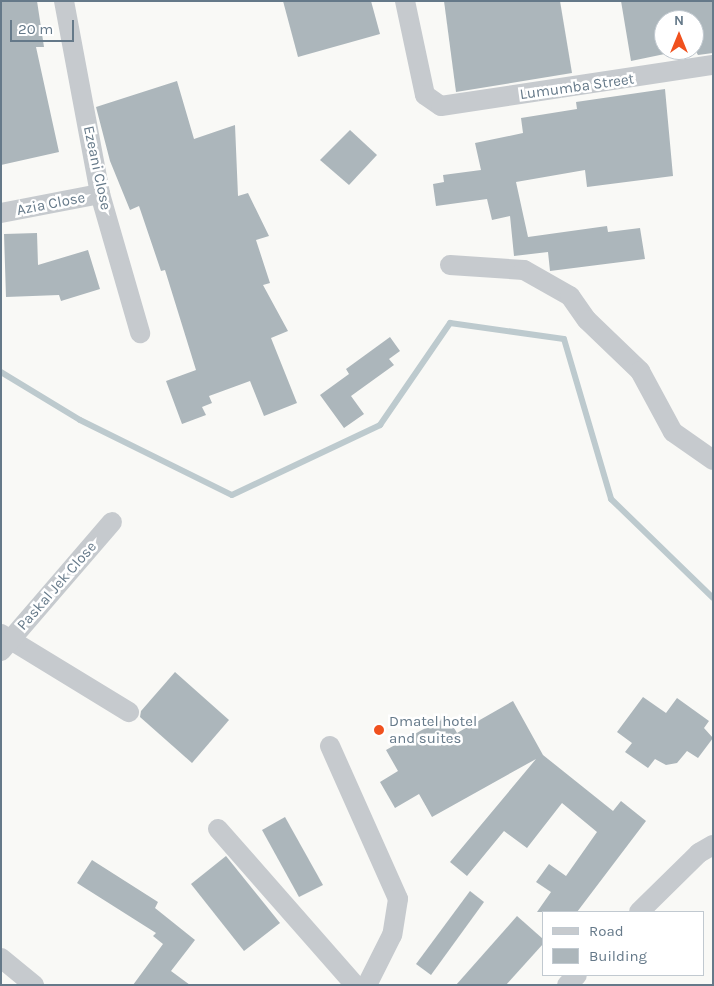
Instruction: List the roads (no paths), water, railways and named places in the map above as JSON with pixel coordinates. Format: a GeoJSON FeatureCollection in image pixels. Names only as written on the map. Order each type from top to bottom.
{"type":"FeatureCollection","features":[{"type":"Feature","properties":{"kind":"street","name":"Ezeani Close"},"geometry":{"type":"LineString","coordinates":[[64,1],[100,194],[140,333]]}},
{"type":"Feature","properties":{"kind":"street","name":"Lumumba Street"},"geometry":{"type":"LineString","coordinates":[[405,1],[425,95],[441,106],[713,65]]}},
{"type":"Feature","properties":{"kind":"street","name":"Azia Close"},"geometry":{"type":"LineString","coordinates":[[1,213],[100,194]]}},
{"type":"Feature","properties":{"kind":"street"},"geometry":{"type":"LineString","coordinates":[[450,265],[524,270],[570,296],[587,320],[640,371],[673,432],[713,460]]}},
{"type":"Feature","properties":{"kind":"street","name":"Paskal Jek Close"},"geometry":{"type":"LineString","coordinates":[[4,642],[112,522]]}},
{"type":"Feature","properties":{"kind":"street"},"geometry":{"type":"LineString","coordinates":[[4,642],[129,712]]}},
{"type":"Feature","properties":{"kind":"street"},"geometry":{"type":"LineString","coordinates":[[330,746],[398,899],[392,936],[367,985]]}},
{"type":"Feature","properties":{"kind":"street"},"geometry":{"type":"LineString","coordinates":[[218,829],[355,985]]}},
{"type":"Feature","properties":{"kind":"street"},"geometry":{"type":"LineString","coordinates":[[640,911],[699,853],[713,845]]}},
{"type":"Feature","properties":{"kind":"street"},"geometry":{"type":"LineString","coordinates":[[1,958],[34,985]]}},
{"type":"Feature","properties":{"kind":"street"},"geometry":{"type":"LineString","coordinates":[[567,985],[576,976]]}},
{"type":"Feature","properties":{"kind":"waterway"},"geometry":{"type":"LineString","coordinates":[[1,372],[80,420],[232,495],[380,425],[450,323],[564,339],[611,499],[713,598]]}},
{"type":"Feature","properties":{"kind":"place","name":"Dmatel hotel and suites"},"geometry":{"type":"Point","coordinates":[379,730]}}]}
